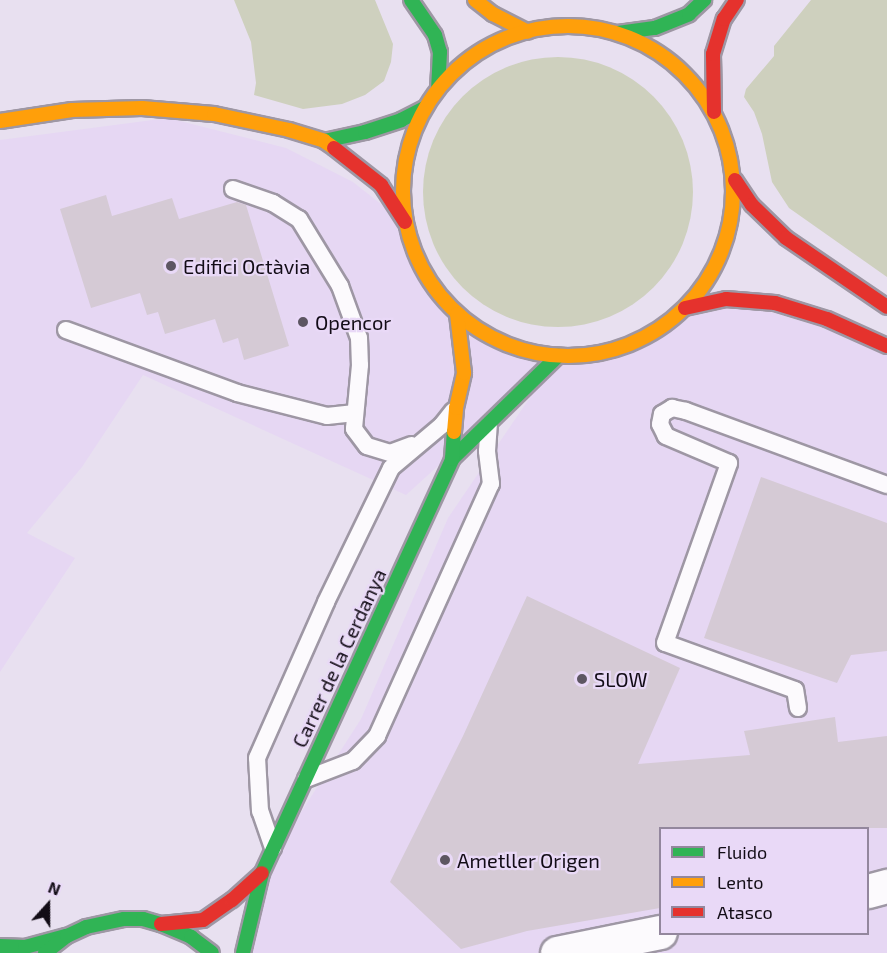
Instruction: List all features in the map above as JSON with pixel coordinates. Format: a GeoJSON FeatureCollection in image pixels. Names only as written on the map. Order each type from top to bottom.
{"type":"FeatureCollection","features":[{"type":"Feature","properties":{"kind":"main road"},"geometry":{"type":"LineString","coordinates":[[411,0],[435,35],[440,52],[438,86]]}},
{"type":"Feature","properties":{"kind":"main road"},"geometry":{"type":"LineString","coordinates":[[475,0],[493,14],[528,32]]}},
{"type":"Feature","properties":{"kind":"main road"},"geometry":{"type":"LineString","coordinates":[[618,33],[655,27],[672,21],[689,14],[704,0]]}},
{"type":"Feature","properties":{"kind":"main road"},"geometry":{"type":"LineString","coordinates":[[714,114],[713,54],[724,20],[737,0]]}},
{"type":"Feature","properties":{"kind":"main road"},"geometry":{"type":"LineString","coordinates":[[0,121],[72,110],[142,108],[214,114],[289,130],[324,141],[356,163],[381,185],[405,223],[428,280],[457,314],[480,332],[503,342],[558,356],[597,353],[628,346],[656,331],[686,308],[709,279],[725,247],[732,215],[735,180],[729,148],[714,114],[699,89],[675,64],[646,45],[618,33],[582,27],[549,27],[508,37],[479,53],[438,86],[414,132],[405,162],[403,192],[405,223]]}},
{"type":"Feature","properties":{"kind":"main road"},"geometry":{"type":"LineString","coordinates":[[324,141],[374,129],[425,108]]}},
{"type":"Feature","properties":{"kind":"main road"},"geometry":{"type":"LineString","coordinates":[[735,180],[752,205],[786,238],[887,306]]}},
{"type":"Feature","properties":{"kind":"main road"},"geometry":{"type":"LineString","coordinates":[[686,308],[726,299],[775,303],[827,319],[887,346]]}},
{"type":"Feature","properties":{"kind":"main road","name":"Carrer de la Cerdanya"},"geometry":{"type":"LineString","coordinates":[[243,953],[262,873],[452,459],[456,408],[464,373],[457,314]]}},
{"type":"Feature","properties":{"kind":"main road","name":"Carrer de la Cerdanya"},"geometry":{"type":"LineString","coordinates":[[452,459],[558,356]]}},
{"type":"Feature","properties":{"kind":"main road","name":"Carrer de la Cerdanya"},"geometry":{"type":"LineString","coordinates":[[161,924],[202,920],[232,900],[262,873]]}},
{"type":"Feature","properties":{"kind":"main road"},"geometry":{"type":"LineString","coordinates":[[0,946],[25,947],[67,936],[86,927],[124,919],[161,924],[191,937],[212,953]]}},
{"type":"Feature","properties":{"kind":"main road"},"geometry":{"type":"LineString","coordinates":[[45,953],[67,936]]}},
{"type":"Feature","properties":{"kind":"street"},"geometry":{"type":"LineString","coordinates":[[869,890],[887,886]]}},
{"type":"Feature","properties":{"kind":"street"},"geometry":{"type":"LineString","coordinates":[[557,953],[659,932]]}},
{"type":"Feature","properties":{"kind":"lane"},"geometry":{"type":"LineString","coordinates":[[233,189],[273,203],[299,219],[340,286],[359,338],[360,365],[354,429],[367,446],[390,453],[422,442]]}},
{"type":"Feature","properties":{"kind":"lane"},"geometry":{"type":"LineString","coordinates":[[66,330],[237,393],[327,416],[354,412]]}},
{"type":"Feature","properties":{"kind":"lane"},"geometry":{"type":"LineString","coordinates":[[274,848],[260,811],[257,758],[326,602],[391,468],[442,425],[456,408]]}},
{"type":"Feature","properties":{"kind":"lane"},"geometry":{"type":"LineString","coordinates":[[798,708],[795,690],[665,643],[729,463],[666,436],[660,424],[662,414],[672,408],[686,411],[887,485]]}},
{"type":"Feature","properties":{"kind":"lane"},"geometry":{"type":"LineString","coordinates":[[305,780],[353,761],[377,736],[491,484],[487,451],[489,422]]}},
{"type":"Feature","properties":{"kind":"shaded area"},"geometry":{"type":"Polygon","coordinates":[[[168,118],[286,148],[353,182],[405,223],[428,280],[457,314],[558,356],[597,353],[628,346],[656,331],[685,308],[726,299],[887,346],[887,953],[243,953],[262,873],[361,719],[448,518],[556,359],[406,495],[143,375],[82,467],[27,533],[75,558],[0,672],[0,140],[168,118]]]}},
{"type":"Feature","properties":{"kind":"green space"},"geometry":{"type":"Polygon","coordinates":[[[234,0],[375,0],[393,44],[391,62],[384,81],[365,95],[342,104],[303,109],[254,95],[256,83],[251,42],[234,0]]]}},
{"type":"Feature","properties":{"kind":"green space"},"geometry":{"type":"Polygon","coordinates":[[[811,0],[887,0],[887,277],[789,208],[772,182],[762,134],[754,112],[744,97],[746,89],[774,56],[774,46],[811,0]]]}},
{"type":"Feature","properties":{"kind":"green space"},"geometry":{"type":"Polygon","coordinates":[[[545,57],[571,57],[610,67],[633,79],[654,96],[671,117],[683,140],[691,166],[693,192],[691,218],[683,244],[671,267],[654,288],[633,305],[597,322],[571,327],[545,327],[519,322],[494,311],[472,297],[453,278],[439,256],[428,231],[423,205],[423,179],[428,153],[439,128],[453,106],[472,87],[494,73],[519,62],[545,57]]]}},
{"type":"Feature","properties":{"kind":"building","name":"Edifici Octàvia"},"geometry":{"type":"Polygon","coordinates":[[[106,195],[112,216],[172,198],[179,219],[237,202],[246,205],[289,346],[244,360],[238,338],[223,343],[215,319],[165,334],[158,312],[147,315],[140,293],[91,308],[60,209],[106,195]]]}},
{"type":"Feature","properties":{"kind":"building"},"geometry":{"type":"Polygon","coordinates":[[[761,477],[887,523],[887,651],[851,655],[837,683],[704,638],[761,477]]]}},
{"type":"Feature","properties":{"kind":"building"},"geometry":{"type":"Polygon","coordinates":[[[527,596],[680,668],[638,764],[750,755],[744,731],[835,717],[838,742],[887,736],[887,828],[659,827],[659,908],[527,931],[461,949],[390,882],[463,736],[527,596]]]}},
{"type":"Feature","properties":{"kind":"traffic: fast"},"geometry":{"type":"LineString","coordinates":[[411,0],[435,35],[440,52],[438,86]]}},
{"type":"Feature","properties":{"kind":"traffic: fast"},"geometry":{"type":"LineString","coordinates":[[618,33],[655,28],[689,14],[704,0]]}},
{"type":"Feature","properties":{"kind":"traffic: fast"},"geometry":{"type":"LineString","coordinates":[[324,141],[365,132],[401,120],[425,108]]}},
{"type":"Feature","properties":{"kind":"traffic: fast"},"geometry":{"type":"LineString","coordinates":[[452,459],[558,356]]}},
{"type":"Feature","properties":{"kind":"traffic: fast"},"geometry":{"type":"LineString","coordinates":[[243,953],[262,873],[452,459],[454,432]]}},
{"type":"Feature","properties":{"kind":"traffic: fast"},"geometry":{"type":"LineString","coordinates":[[45,953],[67,936],[86,927],[124,919],[143,919],[161,924],[191,937],[212,953]]}},
{"type":"Feature","properties":{"kind":"traffic: fast"},"geometry":{"type":"LineString","coordinates":[[0,946],[25,947],[66,936]]}},
{"type":"Feature","properties":{"kind":"traffic: slow"},"geometry":{"type":"LineString","coordinates":[[475,0],[493,14],[528,32]]}},
{"type":"Feature","properties":{"kind":"traffic: slow"},"geometry":{"type":"LineString","coordinates":[[568,26],[600,29],[631,38],[660,54],[685,74],[705,99],[721,128],[730,159],[733,191],[730,223],[721,254],[705,283],[685,308],[660,328],[631,344],[600,353],[568,356],[536,353],[505,344],[476,328],[451,308],[431,283],[415,254],[406,223],[403,191],[406,159],[415,128],[431,99],[451,74],[476,54],[505,38],[536,29],[568,26]]}},
{"type":"Feature","properties":{"kind":"traffic: slow"},"geometry":{"type":"LineString","coordinates":[[0,121],[72,110],[142,108],[214,114],[289,130],[324,141],[334,148]]}},
{"type":"Feature","properties":{"kind":"traffic: slow"},"geometry":{"type":"LineString","coordinates":[[454,432],[456,408],[464,373],[457,314]]}},
{"type":"Feature","properties":{"kind":"traffic: jam"},"geometry":{"type":"LineString","coordinates":[[714,112],[713,54],[724,19],[737,0]]}},
{"type":"Feature","properties":{"kind":"traffic: jam"},"geometry":{"type":"LineString","coordinates":[[334,148],[381,185],[405,222]]}},
{"type":"Feature","properties":{"kind":"traffic: jam"},"geometry":{"type":"LineString","coordinates":[[735,180],[752,205],[786,238],[887,307]]}},
{"type":"Feature","properties":{"kind":"traffic: jam"},"geometry":{"type":"LineString","coordinates":[[685,308],[726,299],[775,303],[827,319],[887,346]]}},
{"type":"Feature","properties":{"kind":"traffic: jam"},"geometry":{"type":"LineString","coordinates":[[161,924],[203,920],[232,900],[262,873]]}},
{"type":"Feature","properties":{"kind":"place","name":"Edifici Octàvia"},"geometry":{"type":"Point","coordinates":[171,266]}},
{"type":"Feature","properties":{"kind":"place","name":"Opencor"},"geometry":{"type":"Point","coordinates":[303,322]}},
{"type":"Feature","properties":{"kind":"place","name":"SLOW"},"geometry":{"type":"Point","coordinates":[582,679]}},
{"type":"Feature","properties":{"kind":"place","name":"Ametller Origen"},"geometry":{"type":"Point","coordinates":[445,860]}}]}
